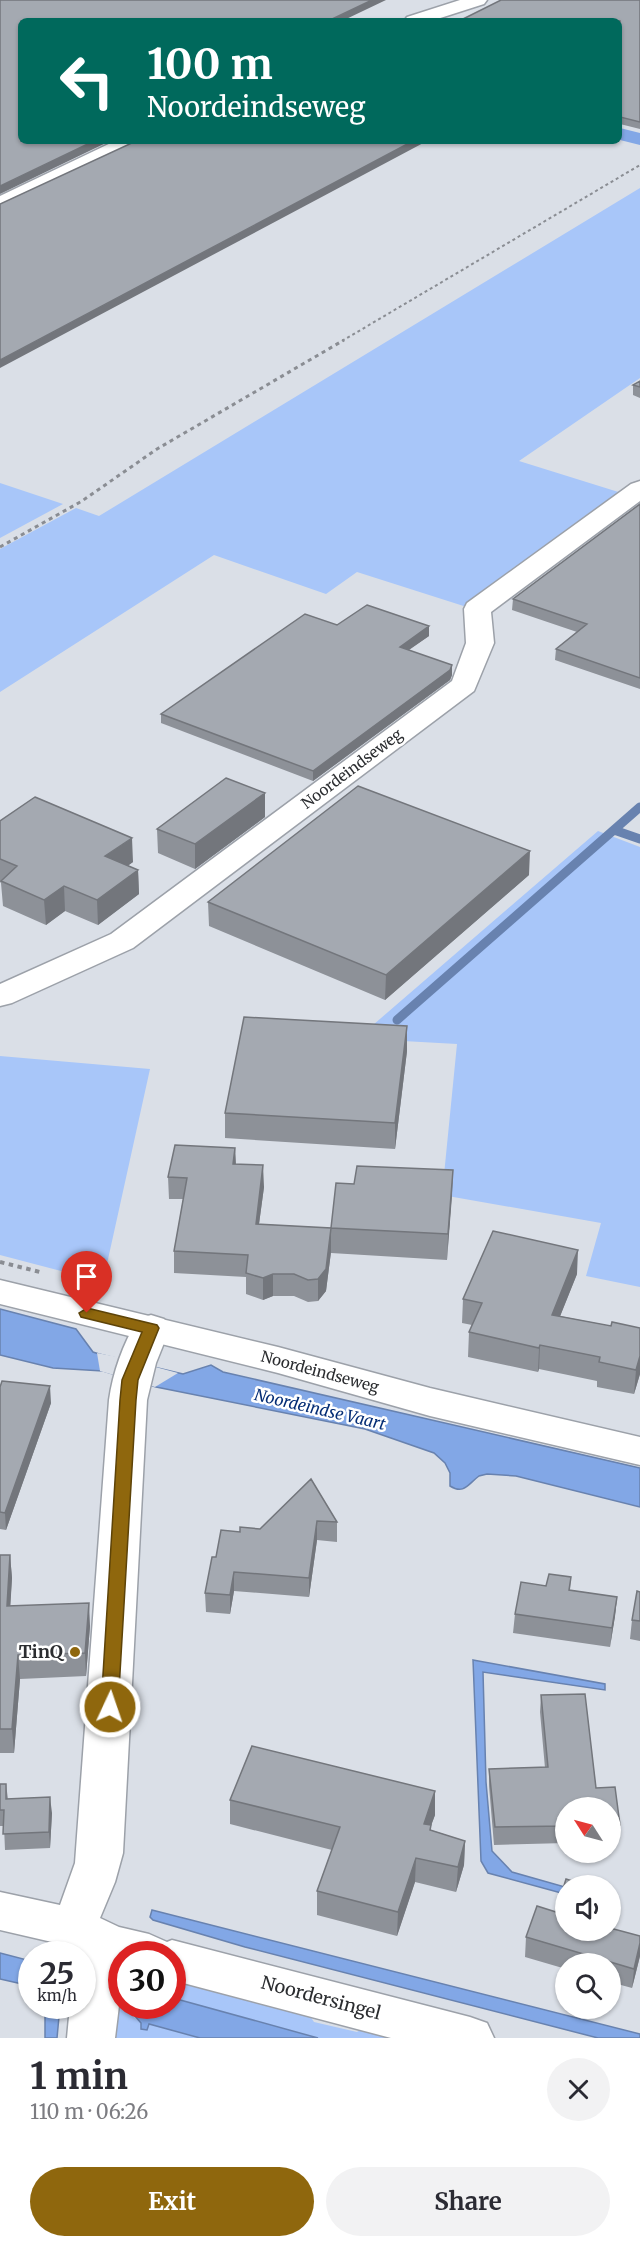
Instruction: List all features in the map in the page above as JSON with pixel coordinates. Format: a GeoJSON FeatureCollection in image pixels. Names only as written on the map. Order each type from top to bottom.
{"type":"FeatureCollection","features":[{"type":"Feature","properties":{"kind":"street"},"geometry":{"type":"LineString","coordinates":[[422,18],[478,0]]}},
{"type":"Feature","properties":{"kind":"street"},"geometry":{"type":"LineString","coordinates":[[0,204],[125,144]]}},
{"type":"Feature","properties":{"kind":"street","name":"Noordeindseweg"},"geometry":{"type":"LineString","coordinates":[[0,996],[123,941],[464,685],[480,643],[477,609],[640,489]]}},
{"type":"Feature","properties":{"kind":"street","name":"Noordeindseweg"},"geometry":{"type":"LineString","coordinates":[[0,1292],[278,1360],[430,1402],[640,1450]]}},
{"type":"Feature","properties":{"kind":"street"},"geometry":{"type":"LineString","coordinates":[[111,1941],[97,1872],[133,1371],[151,1328]]}},
{"type":"Feature","properties":{"kind":"street"},"geometry":{"type":"LineString","coordinates":[[0,1911],[108,1941]]}},
{"type":"Feature","properties":{"kind":"street"},"geometry":{"type":"LineString","coordinates":[[91,2038],[98,1972],[108,1949]]}},
{"type":"Feature","properties":{"kind":"street","name":"Noordersingel"},"geometry":{"type":"LineString","coordinates":[[186,1964],[470,2038]]}},
{"type":"Feature","properties":{"kind":"path"},"geometry":{"type":"LineString","coordinates":[[0,547],[82,501],[157,449],[640,165]]}},
{"type":"Feature","properties":{"kind":"shaded area"},"geometry":{"type":"Polygon","coordinates":[[[640,188],[640,378],[519,461],[628,495],[473,609],[357,572],[326,594],[214,555],[0,692],[0,549],[76,508],[99,516],[640,188]]]}},
{"type":"Feature","properties":{"kind":"shaded area"},"geometry":{"type":"Polygon","coordinates":[[[0,483],[63,504],[0,538],[0,483]]]}},
{"type":"Feature","properties":{"kind":"shaded area"},"geometry":{"type":"Polygon","coordinates":[[[598,831],[640,847],[640,1287],[586,1276],[601,1223],[442,1195],[457,1044],[367,1039],[366,1031],[598,831]]]}},
{"type":"Feature","properties":{"kind":"shaded area"},"geometry":{"type":"Polygon","coordinates":[[[0,1056],[150,1069],[103,1282],[0,1255],[0,1056]]]}},
{"type":"Feature","properties":{"kind":"shaded area"},"geometry":{"type":"Polygon","coordinates":[[[186,1977],[304,2007],[314,2022],[357,2032],[369,2024],[419,2038],[318,2038],[186,2002],[186,1977]]]}},
{"type":"Feature","properties":{"kind":"shaded area"},"geometry":{"type":"Polygon","coordinates":[[[112,2019],[136,2019],[200,2038],[107,2038],[112,2019]]]}},
{"type":"Feature","properties":{"kind":"water","name":"Noordeindse Vaart"},"geometry":{"type":"Polygon","coordinates":[[[0,1309],[76,1329],[93,1352],[99,1354],[183,1374],[211,1365],[223,1372],[640,1468],[640,1507],[516,1476],[487,1474],[479,1476],[469,1485],[459,1489],[450,1486],[450,1473],[445,1463],[434,1453],[365,1429],[156,1387],[103,1371],[53,1368],[0,1355],[0,1309]]]}},
{"type":"Feature","properties":{"kind":"water"},"geometry":{"type":"Polygon","coordinates":[[[473,1660],[605,1684],[605,1690],[483,1672],[486,1782],[492,1851],[512,1872],[555,1884],[555,1891],[488,1873],[481,1861],[473,1660]]]}},
{"type":"Feature","properties":{"kind":"water"},"geometry":{"type":"Polygon","coordinates":[[[152,1910],[555,2012],[555,2019],[581,2019],[640,2034],[640,2038],[598,2038],[245,1947],[153,1920],[150,1917],[152,1910]]]}},
{"type":"Feature","properties":{"kind":"water"},"geometry":{"type":"Polygon","coordinates":[[[0,1953],[18,1958],[18,1983],[0,1979],[0,1953]]]}},
{"type":"Feature","properties":{"kind":"water"},"geometry":{"type":"Polygon","coordinates":[[[186,2002],[318,2038],[200,2038],[149,2024],[147,2030],[141,2029],[141,2023],[138,2019],[186,2019],[186,2002]]]}},
{"type":"Feature","properties":{"kind":"water"},"geometry":{"type":"Polygon","coordinates":[[[45,2019],[59,2019],[57,2038],[45,2038],[45,2019]]]}},
{"type":"Feature","properties":{"kind":"pier"},"geometry":{"type":"Polygon","coordinates":[[[97,1353],[178,1373],[155,1387],[100,1371],[97,1353]]]}},
{"type":"Feature","properties":{"kind":"building"},"geometry":{"type":"Polygon","coordinates":[[[0,0],[372,0],[334,18],[18,18],[18,144],[88,144],[0,186],[0,0]]]}},
{"type":"Feature","properties":{"kind":"building"},"geometry":{"type":"Polygon","coordinates":[[[501,0],[640,0],[640,122],[622,118],[622,18],[465,18],[501,0]]]}},
{"type":"Feature","properties":{"kind":"building"},"geometry":{"type":"Polygon","coordinates":[[[130,144],[407,144],[0,360],[0,204],[130,144]]]}},
{"type":"Feature","properties":{"kind":"building"},"geometry":{"type":"Polygon","coordinates":[[[640,504],[640,678],[556,649],[587,624],[513,599],[640,504]]]}},
{"type":"Feature","properties":{"kind":"building"},"geometry":{"type":"Polygon","coordinates":[[[367,605],[429,626],[400,647],[452,665],[450,670],[313,771],[161,714],[305,614],[337,625],[367,605]]]}},
{"type":"Feature","properties":{"kind":"building"},"geometry":{"type":"Polygon","coordinates":[[[226,778],[265,793],[195,844],[157,829],[226,778]]]}},
{"type":"Feature","properties":{"kind":"building"},"geometry":{"type":"Polygon","coordinates":[[[358,786],[530,851],[386,975],[208,902],[358,786]]]}},
{"type":"Feature","properties":{"kind":"building"},"geometry":{"type":"Polygon","coordinates":[[[35,797],[132,838],[105,856],[138,870],[97,900],[64,886],[44,900],[1,881],[17,866],[0,859],[0,821],[35,797]]]}},
{"type":"Feature","properties":{"kind":"building"},"geometry":{"type":"Polygon","coordinates":[[[244,1017],[407,1026],[395,1123],[225,1113],[244,1017]]]}},
{"type":"Feature","properties":{"kind":"building"},"geometry":{"type":"Polygon","coordinates":[[[175,1145],[235,1148],[233,1164],[263,1165],[256,1224],[331,1228],[326,1269],[318,1279],[308,1280],[294,1274],[273,1274],[263,1278],[246,1273],[248,1255],[174,1251],[187,1178],[168,1177],[175,1145]]]}},
{"type":"Feature","properties":{"kind":"building"},"geometry":{"type":"Polygon","coordinates":[[[357,1166],[453,1170],[448,1234],[331,1228],[336,1183],[354,1184],[357,1166]]]}},
{"type":"Feature","properties":{"kind":"building"},"geometry":{"type":"Polygon","coordinates":[[[493,1231],[578,1250],[552,1315],[611,1326],[612,1322],[640,1328],[640,1356],[636,1370],[599,1362],[600,1357],[540,1345],[539,1348],[469,1332],[482,1303],[463,1299],[493,1231]]]}},
{"type":"Feature","properties":{"kind":"building"},"geometry":{"type":"Polygon","coordinates":[[[2,1381],[50,1386],[5,1513],[0,1512],[0,1387],[2,1381]]]}},
{"type":"Feature","properties":{"kind":"building"},"geometry":{"type":"Polygon","coordinates":[[[311,1479],[337,1522],[317,1521],[309,1578],[234,1572],[230,1595],[205,1593],[212,1557],[216,1557],[221,1530],[240,1532],[240,1527],[260,1529],[311,1479]]]}},
{"type":"Feature","properties":{"kind":"building"},"geometry":{"type":"Polygon","coordinates":[[[0,1555],[10,1555],[7,1606],[89,1603],[85,1653],[18,1655],[12,1729],[0,1729],[0,1555]]]}},
{"type":"Feature","properties":{"kind":"building"},"geometry":{"type":"Polygon","coordinates":[[[549,1574],[571,1577],[569,1590],[617,1597],[612,1628],[515,1614],[521,1582],[546,1586],[549,1574]]]}},
{"type":"Feature","properties":{"kind":"building"},"geometry":{"type":"Polygon","coordinates":[[[637,1591],[640,1592],[640,1621],[632,1620],[637,1591]]]}},
{"type":"Feature","properties":{"kind":"building"},"geometry":{"type":"Polygon","coordinates":[[[585,1694],[596,1788],[615,1787],[616,1797],[555,1797],[555,1826],[495,1827],[489,1769],[548,1767],[541,1695],[585,1694]]]}},
{"type":"Feature","properties":{"kind":"building"},"geometry":{"type":"Polygon","coordinates":[[[252,1746],[435,1791],[424,1824],[431,1825],[430,1830],[465,1841],[458,1867],[416,1858],[398,1912],[317,1891],[340,1827],[230,1800],[252,1746]]]}},
{"type":"Feature","properties":{"kind":"building"},"geometry":{"type":"Polygon","coordinates":[[[0,1784],[6,1784],[6,1799],[50,1797],[49,1832],[3,1834],[4,1810],[0,1810],[0,1784]]]}},
{"type":"Feature","properties":{"kind":"building"},"geometry":{"type":"Polygon","coordinates":[[[537,1906],[555,1912],[555,1941],[621,1941],[621,1931],[640,1936],[634,1969],[621,1965],[621,1953],[580,1953],[526,1937],[537,1906]]]}},
{"type":"Feature","properties":{"kind":"waterway"},"geometry":{"type":"LineString","coordinates":[[622,134],[640,139]]}},
{"type":"Feature","properties":{"kind":"waterway"},"geometry":{"type":"LineString","coordinates":[[397,1020],[640,807]]}},
{"type":"Feature","properties":{"kind":"waterway"},"geometry":{"type":"LineString","coordinates":[[614,830],[640,839]]}},
{"type":"Feature","properties":{"kind":"place","name":"TinQ"},"geometry":{"type":"Point","coordinates":[75,1652]}},
{"type":"Feature","properties":{"kind":"route"},"geometry":{"type":"LineString","coordinates":[[87,1313],[151,1328],[130,1380],[110,1707]]}}]}
